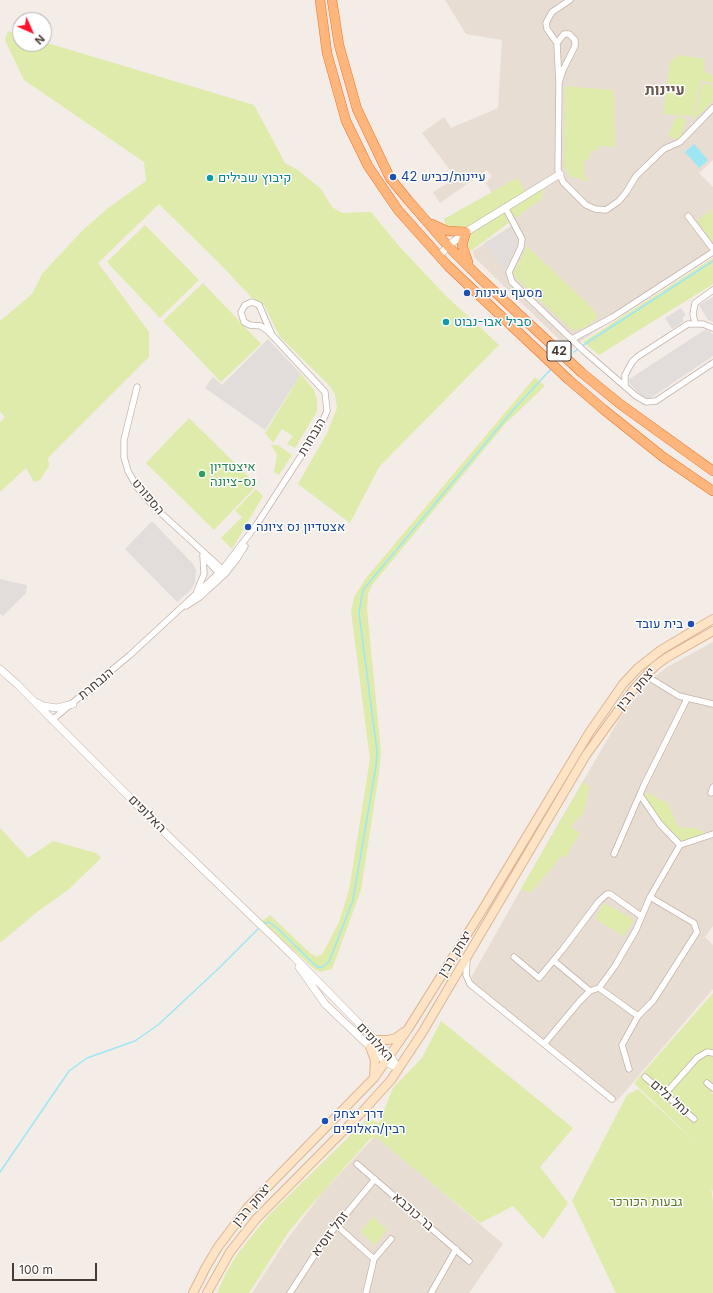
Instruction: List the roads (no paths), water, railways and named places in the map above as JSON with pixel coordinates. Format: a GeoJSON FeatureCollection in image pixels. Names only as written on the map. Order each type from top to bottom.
{"type":"FeatureCollection","features":[{"type":"Feature","properties":{"kind":"highway","name":"42"},"geometry":{"type":"LineString","coordinates":[[320,0],[327,52],[340,101],[349,126],[368,166],[398,210],[439,256],[602,409],[663,457],[713,492]]}},
{"type":"Feature","properties":{"kind":"highway","name":"42"},"geometry":{"type":"LineString","coordinates":[[332,0],[339,45],[359,114],[390,178],[448,246],[480,278],[582,373],[626,408],[713,471]]}},
{"type":"Feature","properties":{"kind":"highway"},"geometry":{"type":"LineString","coordinates":[[424,219],[447,231],[466,232],[462,245],[465,258],[480,278]]}},
{"type":"Feature","properties":{"kind":"main road","name":"יצחק רבין"},"geometry":{"type":"LineString","coordinates":[[193,1293],[206,1267],[218,1248],[248,1207],[374,1078],[408,1029],[483,909],[589,733],[623,684],[638,668],[661,650],[713,619]]}},
{"type":"Feature","properties":{"kind":"main road","name":"יצחק רבין"},"geometry":{"type":"LineString","coordinates":[[207,1293],[230,1252],[256,1219],[363,1111],[398,1068],[422,1033],[586,755],[628,696],[656,666],[666,658],[713,631]]}},
{"type":"Feature","properties":{"kind":"main road"},"geometry":{"type":"LineString","coordinates":[[374,1078],[375,1060],[372,1043],[396,1038],[408,1029]]}},
{"type":"Feature","properties":{"kind":"street"},"geometry":{"type":"LineString","coordinates":[[570,0],[552,12],[546,23],[547,29],[557,43],[559,83],[558,170],[563,182],[586,205],[595,209],[606,210],[619,201],[628,191],[636,176],[664,149],[674,146],[680,142],[713,108]]}},
{"type":"Feature","properties":{"kind":"street"},"geometry":{"type":"LineString","coordinates":[[557,43],[564,34],[569,34],[575,40],[573,53],[563,70],[559,83]]}},
{"type":"Feature","properties":{"kind":"street"},"geometry":{"type":"LineString","coordinates":[[439,256],[448,246],[466,232],[560,174]]}},
{"type":"Feature","properties":{"kind":"street"},"geometry":{"type":"LineString","coordinates":[[506,207],[522,239],[521,247],[509,272],[510,280],[577,345],[641,400],[651,402],[656,401],[713,363]]}},
{"type":"Feature","properties":{"kind":"street"},"geometry":{"type":"LineString","coordinates":[[688,216],[713,249]]}},
{"type":"Feature","properties":{"kind":"street"},"geometry":{"type":"LineString","coordinates":[[572,339],[613,317],[713,252]]}},
{"type":"Feature","properties":{"kind":"street"},"geometry":{"type":"LineString","coordinates":[[695,323],[693,314],[695,303],[713,290]]}},
{"type":"Feature","properties":{"kind":"street"},"geometry":{"type":"LineString","coordinates":[[252,302],[259,305],[263,311],[262,318],[254,325],[244,322],[241,315],[242,308],[252,302]]}},
{"type":"Feature","properties":{"kind":"street","name":"הנבחרת"},"geometry":{"type":"LineString","coordinates":[[263,311],[272,335]]}},
{"type":"Feature","properties":{"kind":"street"},"geometry":{"type":"LineString","coordinates":[[625,386],[624,381],[626,372],[636,358],[688,324],[703,324],[713,328]]}},
{"type":"Feature","properties":{"kind":"street","name":"הנבחרת"},"geometry":{"type":"LineString","coordinates":[[174,614],[200,597],[222,572],[257,524],[321,426],[327,412],[325,392],[272,335],[264,328],[254,325]]}},
{"type":"Feature","properties":{"kind":"street"},"geometry":{"type":"LineString","coordinates":[[611,375],[618,376],[626,372]]}},
{"type":"Feature","properties":{"kind":"street","name":"הספורט"},"geometry":{"type":"LineString","coordinates":[[137,387],[124,440],[124,457],[128,471],[137,487],[152,506],[213,561],[222,572]]}},
{"type":"Feature","properties":{"kind":"street","name":"הנבחרת"},"geometry":{"type":"LineString","coordinates":[[52,720],[130,655],[195,595],[237,559],[257,524]]}},
{"type":"Feature","properties":{"kind":"street","name":"הספורט"},"geometry":{"type":"LineString","coordinates":[[197,548],[222,572]]}},
{"type":"Feature","properties":{"kind":"street"},"geometry":{"type":"LineString","coordinates":[[195,595],[202,584],[204,574],[203,555]]}},
{"type":"Feature","properties":{"kind":"street"},"geometry":{"type":"LineString","coordinates":[[213,561],[225,561],[232,558]]}},
{"type":"Feature","properties":{"kind":"street","name":"האלופים"},"geometry":{"type":"LineString","coordinates":[[1,670],[35,701],[52,720],[293,956],[372,1043],[398,1068]]}},
{"type":"Feature","properties":{"kind":"street"},"geometry":{"type":"LineString","coordinates":[[653,680],[670,691],[687,699],[713,704]]}},
{"type":"Feature","properties":{"kind":"street"},"geometry":{"type":"LineString","coordinates":[[614,854],[640,795],[687,699]]}},
{"type":"Feature","properties":{"kind":"street"},"geometry":{"type":"LineString","coordinates":[[35,701],[43,706],[57,708],[73,704]]}},
{"type":"Feature","properties":{"kind":"street"},"geometry":{"type":"LineString","coordinates":[[640,795],[660,824],[680,845]]}},
{"type":"Feature","properties":{"kind":"street"},"geometry":{"type":"LineString","coordinates":[[544,1044],[590,991],[599,988],[615,966],[636,930],[650,897],[680,845],[713,834]]}},
{"type":"Feature","properties":{"kind":"street"},"geometry":{"type":"LineString","coordinates":[[514,957],[539,978],[599,901],[607,894],[610,894],[641,916]]}},
{"type":"Feature","properties":{"kind":"street"},"geometry":{"type":"LineString","coordinates":[[629,1069],[622,1045],[638,1016],[653,1001],[697,932],[694,923],[650,897]]}},
{"type":"Feature","properties":{"kind":"street"},"geometry":{"type":"LineString","coordinates":[[467,957],[466,972],[468,982],[612,1099]]}},
{"type":"Feature","properties":{"kind":"street"},"geometry":{"type":"LineString","coordinates":[[554,960],[590,991]]}},
{"type":"Feature","properties":{"kind":"street"},"geometry":{"type":"LineString","coordinates":[[599,988],[638,1016]]}},
{"type":"Feature","properties":{"kind":"street"},"geometry":{"type":"LineString","coordinates":[[665,1094],[698,1058],[707,1052],[713,1053]]}},
{"type":"Feature","properties":{"kind":"street","name":"נחל גלים"},"geometry":{"type":"LineString","coordinates":[[645,1077],[694,1119]]}},
{"type":"Feature","properties":{"kind":"street"},"geometry":{"type":"LineString","coordinates":[[707,1083],[713,1088]]}},
{"type":"Feature","properties":{"kind":"street","name":"בר כוכבא"},"geometry":{"type":"LineString","coordinates":[[357,1164],[469,1261]]}},
{"type":"Feature","properties":{"kind":"street","name":"זמל זוסיא"},"geometry":{"type":"LineString","coordinates":[[290,1293],[304,1269],[336,1225],[375,1179]]}},
{"type":"Feature","properties":{"kind":"street"},"geometry":{"type":"LineString","coordinates":[[336,1225],[374,1259]]}},
{"type":"Feature","properties":{"kind":"street"},"geometry":{"type":"LineString","coordinates":[[366,1293],[374,1259],[391,1239]]}},
{"type":"Feature","properties":{"kind":"street"},"geometry":{"type":"LineString","coordinates":[[431,1293],[456,1249]]}},
{"type":"Feature","properties":{"kind":"water"},"geometry":{"type":"Polygon","coordinates":[[[694,144],[708,160],[699,168],[685,152],[694,144]]]}},
{"type":"Feature","properties":{"kind":"waterway"},"geometry":{"type":"LineString","coordinates":[[582,346],[713,261]]}},
{"type":"Feature","properties":{"kind":"waterway"},"geometry":{"type":"LineString","coordinates":[[574,352],[579,348]]}},
{"type":"Feature","properties":{"kind":"waterway"},"geometry":{"type":"LineString","coordinates":[[265,923],[269,922],[277,928],[316,966],[321,968],[329,962],[353,900],[376,766],[377,751],[359,613],[363,590],[514,409],[552,368]]}},
{"type":"Feature","properties":{"kind":"waterway"},"geometry":{"type":"LineString","coordinates":[[0,1172],[69,1071],[87,1058],[135,1041],[158,1025],[258,929]]}},
{"type":"Feature","properties":{"kind":"place","name":"עיינות/כביש 42"},"geometry":{"type":"Point","coordinates":[393,177]}},
{"type":"Feature","properties":{"kind":"place","name":"קיבוץ שבילים"},"geometry":{"type":"Point","coordinates":[210,178]}},
{"type":"Feature","properties":{"kind":"place","name":"מסעף עיינות"},"geometry":{"type":"Point","coordinates":[467,293]}},
{"type":"Feature","properties":{"kind":"place","name":"סביל אבו-נבוט"},"geometry":{"type":"Point","coordinates":[446,322]}},
{"type":"Feature","properties":{"kind":"place","name":"איצטדיון נס-ציונה"},"geometry":{"type":"Point","coordinates":[202,474]}},
{"type":"Feature","properties":{"kind":"place","name":"אצטדיון נס ציונה"},"geometry":{"type":"Point","coordinates":[248,527]}},
{"type":"Feature","properties":{"kind":"place","name":"בית עובד"},"geometry":{"type":"Point","coordinates":[691,624]}},
{"type":"Feature","properties":{"kind":"place","name":"דרך יצחק רבין/האלופים"},"geometry":{"type":"Point","coordinates":[325,1121]}},
{"type":"Feature","properties":{"kind":"district","name":"עיינות"},"geometry":{"type":"Point","coordinates":[665,90]}},
{"type":"Feature","properties":{"kind":"park label","name":"גבעות הכורכר"},"geometry":{"type":"Point","coordinates":[646,1202]}}]}
